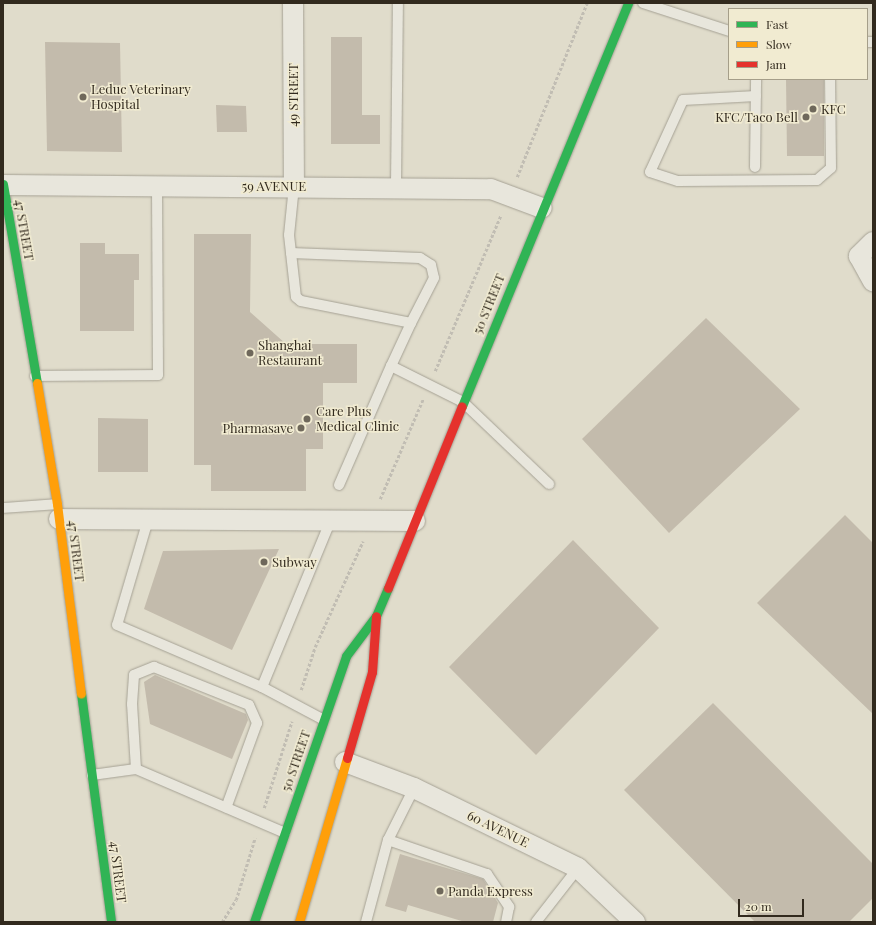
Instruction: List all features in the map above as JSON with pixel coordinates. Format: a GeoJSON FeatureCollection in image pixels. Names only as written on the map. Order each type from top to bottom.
{"type":"FeatureCollection","features":[{"type":"Feature","properties":{"kind":"main road","name":"50 STREET"},"geometry":{"type":"LineString","coordinates":[[254,922],[346,656],[376,616],[542,208],[628,3]]}},
{"type":"Feature","properties":{"kind":"main road","name":"47 STREET"},"geometry":{"type":"LineString","coordinates":[[3,185],[7,227],[35,376],[58,512],[111,922]]}},
{"type":"Feature","properties":{"kind":"main road","name":"50 STREET"},"geometry":{"type":"LineString","coordinates":[[299,922],[372,672],[376,616]]}},
{"type":"Feature","properties":{"kind":"street","name":"49 STREET"},"geometry":{"type":"LineString","coordinates":[[293,3],[294,186]]}},
{"type":"Feature","properties":{"kind":"street","name":"59 AVENUE"},"geometry":{"type":"LineString","coordinates":[[3,185],[396,186],[491,189],[510,194],[542,208]]}},
{"type":"Feature","properties":{"kind":"street"},"geometry":{"type":"LineString","coordinates":[[873,242],[859,256],[873,281]]}},
{"type":"Feature","properties":{"kind":"street"},"geometry":{"type":"LineString","coordinates":[[58,512],[148,520],[415,521]]}},
{"type":"Feature","properties":{"kind":"street","name":"60 AVENUE"},"geometry":{"type":"LineString","coordinates":[[345,762],[414,788],[578,868],[635,922]]}},
{"type":"Feature","properties":{"kind":"lane"},"geometry":{"type":"LineString","coordinates":[[396,186],[398,3]]}},
{"type":"Feature","properties":{"kind":"lane"},"geometry":{"type":"LineString","coordinates":[[643,3],[728,31]]}},
{"type":"Feature","properties":{"kind":"lane"},"geometry":{"type":"LineString","coordinates":[[755,167],[756,80]]}},
{"type":"Feature","properties":{"kind":"lane"},"geometry":{"type":"LineString","coordinates":[[756,96],[683,100],[650,172],[678,181],[817,180],[831,168],[830,80]]}},
{"type":"Feature","properties":{"kind":"lane"},"geometry":{"type":"LineString","coordinates":[[35,376],[158,375],[157,186]]}},
{"type":"Feature","properties":{"kind":"lane"},"geometry":{"type":"LineString","coordinates":[[294,186],[290,253],[296,297],[301,301],[411,323]]}},
{"type":"Feature","properties":{"kind":"lane"},"geometry":{"type":"LineString","coordinates":[[290,253],[420,258],[431,265],[434,278],[391,366],[339,485]]}},
{"type":"Feature","properties":{"kind":"lane"},"geometry":{"type":"LineString","coordinates":[[391,366],[430,383],[463,402],[549,484]]}},
{"type":"Feature","properties":{"kind":"lane"},"geometry":{"type":"LineString","coordinates":[[3,508],[58,512]]}},
{"type":"Feature","properties":{"kind":"lane"},"geometry":{"type":"LineString","coordinates":[[148,520],[117,625],[262,687],[324,720]]}},
{"type":"Feature","properties":{"kind":"lane"},"geometry":{"type":"LineString","coordinates":[[262,687],[332,520]]}},
{"type":"Feature","properties":{"kind":"lane"},"geometry":{"type":"LineString","coordinates":[[136,769],[132,704],[134,675],[154,667],[249,705],[258,723],[226,808]]}},
{"type":"Feature","properties":{"kind":"lane"},"geometry":{"type":"LineString","coordinates":[[92,775],[136,769],[285,833]]}},
{"type":"Feature","properties":{"kind":"lane"},"geometry":{"type":"LineString","coordinates":[[366,922],[388,840],[414,788]]}},
{"type":"Feature","properties":{"kind":"lane"},"geometry":{"type":"LineString","coordinates":[[388,840],[487,874],[509,907],[506,922]]}},
{"type":"Feature","properties":{"kind":"lane"},"geometry":{"type":"LineString","coordinates":[[536,922],[578,868]]}},
{"type":"Feature","properties":{"kind":"path"},"geometry":{"type":"LineString","coordinates":[[222,922],[236,900],[315,647],[430,383],[510,194],[587,3]]}},
{"type":"Feature","properties":{"kind":"building"},"geometry":{"type":"Polygon","coordinates":[[[331,37],[362,37],[362,115],[380,115],[380,144],[331,144],[331,37]]]}},
{"type":"Feature","properties":{"kind":"building","name":"Leduc Veterinary Hospital"},"geometry":{"type":"Polygon","coordinates":[[[45,42],[120,43],[122,152],[47,151],[45,42]]]}},
{"type":"Feature","properties":{"kind":"building","name":"KFC/Taco Bell"},"geometry":{"type":"Polygon","coordinates":[[[786,80],[824,80],[824,156],[787,156],[786,80]]]}},
{"type":"Feature","properties":{"kind":"building"},"geometry":{"type":"Polygon","coordinates":[[[216,105],[246,106],[247,132],[217,132],[216,105]]]}},
{"type":"Feature","properties":{"kind":"building"},"geometry":{"type":"Polygon","coordinates":[[[194,234],[251,234],[250,312],[286,344],[357,344],[357,383],[323,383],[323,449],[306,449],[306,491],[211,491],[211,465],[194,465],[194,234]]]}},
{"type":"Feature","properties":{"kind":"building"},"geometry":{"type":"Polygon","coordinates":[[[80,243],[105,243],[105,254],[139,254],[139,280],[134,280],[134,331],[80,331],[80,243]]]}},
{"type":"Feature","properties":{"kind":"building"},"geometry":{"type":"Polygon","coordinates":[[[706,318],[800,409],[669,533],[582,439],[706,318]]]}},
{"type":"Feature","properties":{"kind":"building"},"geometry":{"type":"Polygon","coordinates":[[[98,418],[148,419],[148,472],[98,472],[98,418]]]}},
{"type":"Feature","properties":{"kind":"building"},"geometry":{"type":"Polygon","coordinates":[[[845,515],[873,543],[873,714],[757,603],[845,515]]]}},
{"type":"Feature","properties":{"kind":"building"},"geometry":{"type":"Polygon","coordinates":[[[573,540],[659,628],[536,755],[449,667],[573,540]]]}},
{"type":"Feature","properties":{"kind":"building"},"geometry":{"type":"Polygon","coordinates":[[[279,549],[232,650],[144,609],[163,551],[279,549]]]}},
{"type":"Feature","properties":{"kind":"building"},"geometry":{"type":"Polygon","coordinates":[[[155,675],[246,714],[248,720],[232,759],[150,724],[144,682],[155,675]]]}},
{"type":"Feature","properties":{"kind":"building"},"geometry":{"type":"Polygon","coordinates":[[[713,703],[873,864],[873,898],[849,922],[755,922],[624,790],[713,703]]]}},
{"type":"Feature","properties":{"kind":"building","name":"Panda Express"},"geometry":{"type":"Polygon","coordinates":[[[400,854],[483,879],[498,903],[493,922],[465,922],[408,905],[406,912],[385,906],[400,854]]]}},
{"type":"Feature","properties":{"kind":"traffic: fast"},"geometry":{"type":"LineString","coordinates":[[462,406],[628,3]]}},
{"type":"Feature","properties":{"kind":"traffic: fast"},"geometry":{"type":"LineString","coordinates":[[3,184],[37,383]]}},
{"type":"Feature","properties":{"kind":"traffic: fast"},"geometry":{"type":"LineString","coordinates":[[254,922],[346,656],[376,616],[388,588]]}},
{"type":"Feature","properties":{"kind":"traffic: fast"},"geometry":{"type":"LineString","coordinates":[[81,693],[111,922]]}},
{"type":"Feature","properties":{"kind":"traffic: slow"},"geometry":{"type":"LineString","coordinates":[[37,383],[57,504],[81,693]]}},
{"type":"Feature","properties":{"kind":"traffic: slow"},"geometry":{"type":"LineString","coordinates":[[299,922],[347,758]]}},
{"type":"Feature","properties":{"kind":"traffic: jam"},"geometry":{"type":"LineString","coordinates":[[388,588],[462,406]]}},
{"type":"Feature","properties":{"kind":"traffic: jam"},"geometry":{"type":"LineString","coordinates":[[347,758],[372,672],[376,616]]}},
{"type":"Feature","properties":{"kind":"place","name":"Leduc Veterinary Hospital"},"geometry":{"type":"Point","coordinates":[83,97]}},
{"type":"Feature","properties":{"kind":"place","name":"KFC"},"geometry":{"type":"Point","coordinates":[813,109]}},
{"type":"Feature","properties":{"kind":"place","name":"KFC/Taco Bell"},"geometry":{"type":"Point","coordinates":[806,117]}},
{"type":"Feature","properties":{"kind":"place","name":"Shanghai Restaurant"},"geometry":{"type":"Point","coordinates":[250,353]}},
{"type":"Feature","properties":{"kind":"place","name":"Care Plus Medical Clinic"},"geometry":{"type":"Point","coordinates":[307,419]}},
{"type":"Feature","properties":{"kind":"place","name":"Pharmasave"},"geometry":{"type":"Point","coordinates":[301,428]}},
{"type":"Feature","properties":{"kind":"place","name":"Subway"},"geometry":{"type":"Point","coordinates":[264,562]}},
{"type":"Feature","properties":{"kind":"place","name":"Panda Express"},"geometry":{"type":"Point","coordinates":[440,891]}}]}
